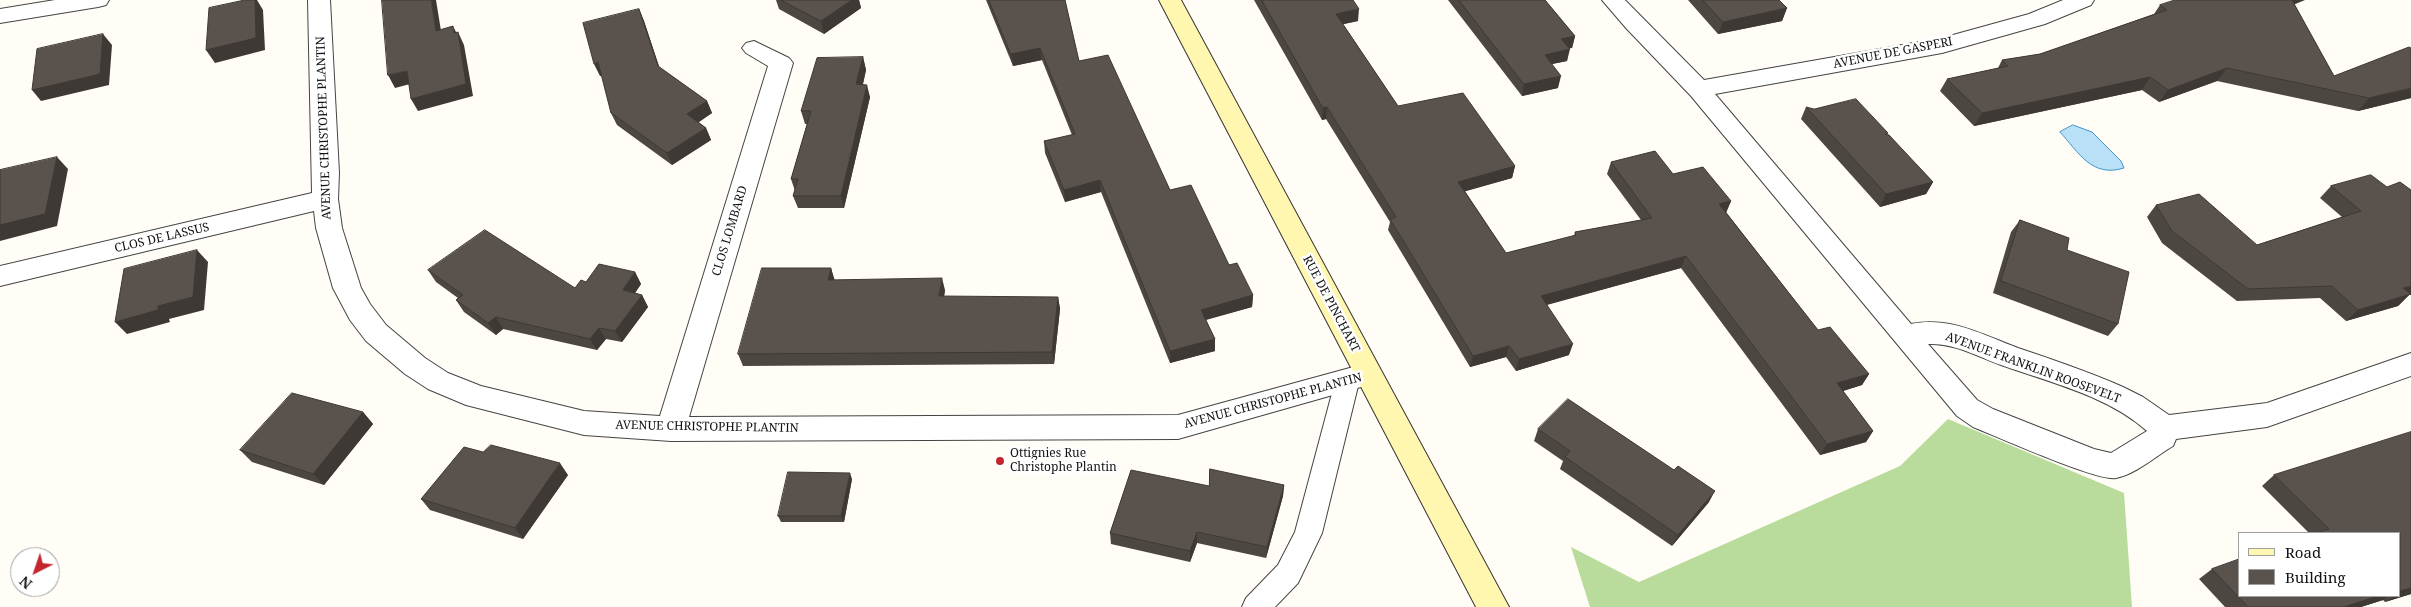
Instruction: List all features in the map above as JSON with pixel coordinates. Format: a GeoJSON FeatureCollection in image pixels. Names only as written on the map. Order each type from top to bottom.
{"type":"FeatureCollection","features":[{"type":"Feature","properties":{"kind":"main road","name":"RUE DE PINCHART"},"geometry":{"type":"LineString","coordinates":[[1170,0],[1358,378],[1493,607]]}},
{"type":"Feature","properties":{"kind":"street"},"geometry":{"type":"LineString","coordinates":[[0,16],[98,0]]}},
{"type":"Feature","properties":{"kind":"street","name":"AVENUE CHRISTOPHE PLANTIN"},"geometry":{"type":"LineString","coordinates":[[318,0],[326,173],[325,199],[329,228],[347,288],[360,312],[376,334],[414,366],[438,381],[476,396],[584,423],[671,428],[1112,429],[1178,427],[1358,378]]}},
{"type":"Feature","properties":{"kind":"street"},"geometry":{"type":"LineString","coordinates":[[1613,0],[1633,24],[1654,41],[1698,89],[1967,408],[1983,418],[2091,461],[2114,466],[2162,437],[2164,428],[2267,415],[2411,364]]}},
{"type":"Feature","properties":{"kind":"street","name":"AVENUE DE GASPERI"},"geometry":{"type":"LineString","coordinates":[[1698,89],[1761,76],[1918,50],[2004,30],[2055,13],[2082,0]]}},
{"type":"Feature","properties":{"kind":"street","name":"CLOS LOMBARD"},"geometry":{"type":"LineString","coordinates":[[671,428],[781,63],[754,48]]}},
{"type":"Feature","properties":{"kind":"street","name":"CLOS DE LASSUS"},"geometry":{"type":"LineString","coordinates":[[0,276],[325,199]]}},
{"type":"Feature","properties":{"kind":"street","name":"AVENUE FRANKLIN ROOSEVELT"},"geometry":{"type":"LineString","coordinates":[[1906,336],[1925,332],[1950,334],[2083,383],[2132,405],[2154,418],[2164,428]]}},
{"type":"Feature","properties":{"kind":"lane"},"geometry":{"type":"LineString","coordinates":[[1256,607],[1288,574],[1308,533],[1358,378]]}},
{"type":"Feature","properties":{"kind":"green space"},"geometry":{"type":"Polygon","coordinates":[[[1948,419],[2124,493],[2132,607],[1590,607],[1571,547],[1639,582],[1900,466],[1948,419]]]}},
{"type":"Feature","properties":{"kind":"water"},"geometry":{"type":"Polygon","coordinates":[[[2073,125],[2092,132],[2121,161],[2124,168],[2103,170],[2087,162],[2060,132],[2073,125]]]}},
{"type":"Feature","properties":{"kind":"building"},"geometry":{"type":"Polygon","coordinates":[[[245,0],[255,0],[256,38],[206,50],[209,8],[245,0]]]}},
{"type":"Feature","properties":{"kind":"building"},"geometry":{"type":"Polygon","coordinates":[[[382,0],[431,0],[436,31],[453,26],[454,33],[458,32],[466,84],[411,99],[407,71],[388,75],[382,0]]]}},
{"type":"Feature","properties":{"kind":"building"},"geometry":{"type":"Polygon","coordinates":[[[781,0],[852,0],[821,21],[781,0]]]}},
{"type":"Feature","properties":{"kind":"building"},"geometry":{"type":"Polygon","coordinates":[[[989,0],[1065,0],[1079,61],[1108,55],[1170,190],[1191,185],[1229,265],[1237,263],[1253,295],[1201,310],[1215,339],[1170,351],[1100,180],[1064,190],[1044,141],[1075,134],[1040,48],[1011,54],[989,0]]]}},
{"type":"Feature","properties":{"kind":"building"},"geometry":{"type":"Polygon","coordinates":[[[1262,0],[1353,0],[1359,9],[1336,14],[1398,106],[1463,93],[1515,166],[1458,182],[1506,253],[1576,235],[1575,232],[1652,218],[1611,162],[1655,151],[1673,174],[1703,167],[1731,201],[1719,204],[1818,330],[1830,327],[1869,374],[1837,383],[1873,431],[1827,444],[1686,256],[1541,296],[1573,344],[1519,359],[1509,346],[1473,356],[1390,219],[1396,217],[1327,107],[1323,108],[1262,0]]]}},
{"type":"Feature","properties":{"kind":"building"},"geometry":{"type":"Polygon","coordinates":[[[1459,0],[1545,0],[1575,36],[1561,39],[1570,49],[1545,55],[1561,76],[1524,84],[1459,0]]]}},
{"type":"Feature","properties":{"kind":"building"},"geometry":{"type":"Polygon","coordinates":[[[1703,0],[1779,0],[1787,8],[1723,22],[1703,0]]]}},
{"type":"Feature","properties":{"kind":"building"},"geometry":{"type":"Polygon","coordinates":[[[2175,0],[2292,0],[2334,76],[2409,47],[2411,48],[2411,88],[2369,98],[2227,68],[2168,90],[2150,77],[1982,113],[1947,79],[2008,66],[2002,60],[2040,54],[2167,10],[2160,5],[2175,0]]]}},
{"type":"Feature","properties":{"kind":"building"},"geometry":{"type":"Polygon","coordinates":[[[639,9],[658,66],[707,101],[687,114],[706,128],[667,153],[611,113],[598,62],[594,64],[583,23],[639,9]]]}},
{"type":"Feature","properties":{"kind":"building"},"geometry":{"type":"Polygon","coordinates":[[[103,34],[100,74],[32,90],[37,49],[103,34]]]}},
{"type":"Feature","properties":{"kind":"building"},"geometry":{"type":"Polygon","coordinates":[[[863,57],[856,84],[867,85],[841,196],[793,196],[798,179],[791,179],[811,111],[801,111],[817,58],[863,57]]]}},
{"type":"Feature","properties":{"kind":"building"},"geometry":{"type":"Polygon","coordinates":[[[1856,99],[1888,133],[1885,134],[1889,135],[1933,182],[1886,194],[1806,107],[1814,109],[1856,99]]]}},
{"type":"Feature","properties":{"kind":"building"},"geometry":{"type":"Polygon","coordinates":[[[57,157],[45,214],[0,225],[0,170],[57,157]]]}},
{"type":"Feature","properties":{"kind":"building"},"geometry":{"type":"Polygon","coordinates":[[[2371,175],[2387,187],[2400,182],[2411,190],[2411,286],[2403,288],[2411,294],[2358,310],[2332,286],[2248,289],[2172,231],[2156,205],[2199,194],[2257,245],[2361,211],[2331,186],[2371,175]]]}},
{"type":"Feature","properties":{"kind":"building"},"geometry":{"type":"Polygon","coordinates":[[[2020,220],[2069,238],[2067,250],[2129,272],[2118,324],[2001,281],[2020,220]]]}},
{"type":"Feature","properties":{"kind":"building"},"geometry":{"type":"Polygon","coordinates":[[[485,230],[575,288],[581,280],[586,282],[599,264],[635,272],[623,290],[642,295],[615,331],[599,328],[590,339],[496,317],[488,323],[456,300],[463,295],[428,270],[485,230]]]}},
{"type":"Feature","properties":{"kind":"building"},"geometry":{"type":"Polygon","coordinates":[[[197,250],[193,297],[158,306],[158,310],[115,322],[124,269],[197,250]]]}},
{"type":"Feature","properties":{"kind":"building"},"geometry":{"type":"Polygon","coordinates":[[[762,268],[831,268],[828,280],[942,278],[939,296],[1058,297],[1052,352],[738,354],[762,268]]]}},
{"type":"Feature","properties":{"kind":"building"},"geometry":{"type":"Polygon","coordinates":[[[292,393],[363,412],[313,474],[240,450],[292,393]]]}},
{"type":"Feature","properties":{"kind":"building"},"geometry":{"type":"Polygon","coordinates":[[[1568,399],[1674,470],[1678,466],[1715,491],[1678,535],[1565,457],[1570,451],[1538,429],[1568,399]]]}},
{"type":"Feature","properties":{"kind":"building"},"geometry":{"type":"Polygon","coordinates":[[[2411,432],[2411,588],[2401,591],[2401,532],[2319,532],[2329,529],[2274,475],[2411,432]]]}},
{"type":"Feature","properties":{"kind":"building"},"geometry":{"type":"Polygon","coordinates":[[[491,445],[560,463],[515,528],[421,499],[464,447],[483,452],[491,445]]]}},
{"type":"Feature","properties":{"kind":"building"},"geometry":{"type":"Polygon","coordinates":[[[1210,469],[1284,485],[1267,547],[1197,532],[1190,551],[1110,533],[1131,470],[1209,486],[1210,469]]]}},
{"type":"Feature","properties":{"kind":"building"},"geometry":{"type":"Polygon","coordinates":[[[788,472],[850,473],[841,516],[778,516],[788,472]]]}},
{"type":"Feature","properties":{"kind":"building"},"geometry":{"type":"Polygon","coordinates":[[[2238,560],[2238,596],[2212,569],[2238,560]]]}},
{"type":"Feature","properties":{"kind":"building"},"geometry":{"type":"Polygon","coordinates":[[[2239,597],[2375,597],[2344,607],[2248,607],[2239,597]]]}},
{"type":"Feature","properties":{"kind":"place","name":"Ottignies Rue Christophe Plantin"},"geometry":{"type":"Point","coordinates":[1000,461]}}]}
